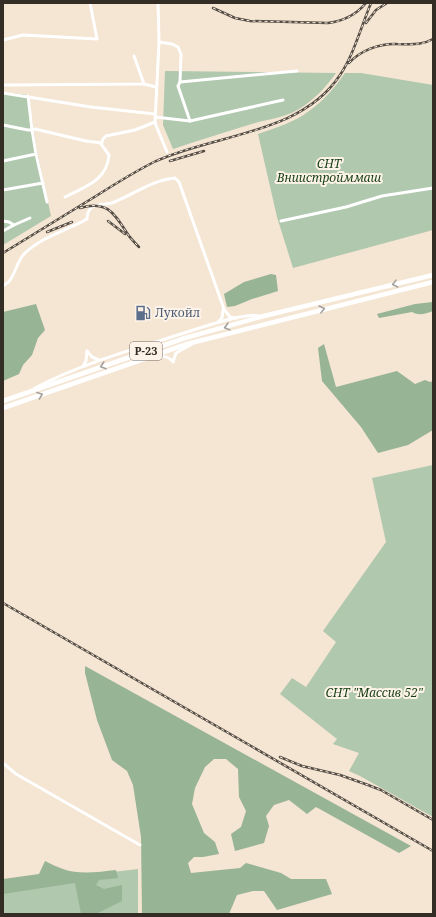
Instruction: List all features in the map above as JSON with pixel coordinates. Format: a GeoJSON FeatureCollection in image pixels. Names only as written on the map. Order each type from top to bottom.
{"type":"FeatureCollection","features":[{"type":"Feature","properties":{"kind":"highway","name":"Р-23"},"geometry":{"type":"LineString","coordinates":[[3,401],[155,348],[264,316],[433,275]]}},
{"type":"Feature","properties":{"kind":"highway","name":"Р-23"},"geometry":{"type":"LineString","coordinates":[[3,408],[142,359],[199,341],[433,282]]}},
{"type":"Feature","properties":{"kind":"street"},"geometry":{"type":"LineString","coordinates":[[3,40],[23,35],[97,39],[90,3]]}},
{"type":"Feature","properties":{"kind":"street"},"geometry":{"type":"LineString","coordinates":[[158,3],[159,42],[155,122],[167,152]]}},
{"type":"Feature","properties":{"kind":"street"},"geometry":{"type":"LineString","coordinates":[[159,42],[172,44],[178,47],[181,54],[180,82],[178,86],[190,121]]}},
{"type":"Feature","properties":{"kind":"street"},"geometry":{"type":"LineString","coordinates":[[134,56],[144,84]]}},
{"type":"Feature","properties":{"kind":"street"},"geometry":{"type":"LineString","coordinates":[[180,82],[297,71]]}},
{"type":"Feature","properties":{"kind":"street"},"geometry":{"type":"LineString","coordinates":[[3,85],[144,84],[156,87]]}},
{"type":"Feature","properties":{"kind":"street"},"geometry":{"type":"LineString","coordinates":[[3,93],[190,121],[283,100]]}},
{"type":"Feature","properties":{"kind":"street"},"geometry":{"type":"LineString","coordinates":[[28,96],[36,154],[47,202]]}},
{"type":"Feature","properties":{"kind":"street"},"geometry":{"type":"LineString","coordinates":[[65,197],[98,180],[104,172],[109,155],[103,148],[102,143],[106,136],[135,130],[155,122]]}},
{"type":"Feature","properties":{"kind":"street"},"geometry":{"type":"LineString","coordinates":[[3,125],[28,130],[35,129],[86,141],[102,143]]}},
{"type":"Feature","properties":{"kind":"street"},"geometry":{"type":"LineString","coordinates":[[3,160],[36,154]]}},
{"type":"Feature","properties":{"kind":"street"},"geometry":{"type":"LineString","coordinates":[[3,286],[10,281],[24,254],[50,235],[87,219],[89,210],[93,207],[111,203],[132,192],[167,179],[175,178],[179,182],[224,309],[230,317],[237,318]]}},
{"type":"Feature","properties":{"kind":"street"},"geometry":{"type":"LineString","coordinates":[[3,190],[43,183]]}},
{"type":"Feature","properties":{"kind":"street"},"geometry":{"type":"LineString","coordinates":[[281,221],[339,208],[382,196],[433,188]]}},
{"type":"Feature","properties":{"kind":"street"},"geometry":{"type":"LineString","coordinates":[[3,231],[30,218]]}},
{"type":"Feature","properties":{"kind":"street"},"geometry":{"type":"LineString","coordinates":[[3,222],[9,222],[14,225]]}},
{"type":"Feature","properties":{"kind":"street"},"geometry":{"type":"LineString","coordinates":[[216,323],[222,318],[224,309]]}},
{"type":"Feature","properties":{"kind":"street"},"geometry":{"type":"LineString","coordinates":[[30,391],[60,375],[99,360],[216,323],[253,315],[264,316]]}},
{"type":"Feature","properties":{"kind":"street"},"geometry":{"type":"LineString","coordinates":[[142,359],[165,356],[172,362],[174,356],[179,350],[199,341]]}},
{"type":"Feature","properties":{"kind":"street"},"geometry":{"type":"LineString","coordinates":[[82,366],[86,361],[87,351],[92,357],[99,360]]}},
{"type":"Feature","properties":{"kind":"street"},"geometry":{"type":"LineString","coordinates":[[3,763],[16,774],[140,845]]}},
{"type":"Feature","properties":{"kind":"green space"},"geometry":{"type":"Polygon","coordinates":[[[165,71],[336,73],[315,97],[294,112],[173,149],[163,125],[165,71]]]}},
{"type":"Feature","properties":{"kind":"green space","name":"СНТ Вниистройммаш"},"geometry":{"type":"Polygon","coordinates":[[[345,73],[361,73],[433,85],[433,230],[293,268],[277,217],[258,134],[285,124],[303,115],[333,89],[345,73]]]}},
{"type":"Feature","properties":{"kind":"green space"},"geometry":{"type":"Polygon","coordinates":[[[3,92],[28,95],[37,151],[51,216],[3,245],[3,92]]]}},
{"type":"Feature","properties":{"kind":"green space"},"geometry":{"type":"Polygon","coordinates":[[[271,274],[276,275],[278,291],[235,306],[227,307],[224,294],[244,282],[271,274]]]}},
{"type":"Feature","properties":{"kind":"green space"},"geometry":{"type":"Polygon","coordinates":[[[433,302],[433,311],[425,314],[417,314],[412,312],[379,318],[377,314],[415,304],[433,302]]]}},
{"type":"Feature","properties":{"kind":"green space"},"geometry":{"type":"Polygon","coordinates":[[[36,304],[45,330],[38,338],[32,355],[23,365],[19,374],[3,381],[3,312],[36,304]]]}},
{"type":"Feature","properties":{"kind":"green space"},"geometry":{"type":"Polygon","coordinates":[[[324,344],[336,387],[397,371],[415,384],[425,380],[430,382],[433,381],[433,430],[408,445],[378,453],[361,427],[322,381],[318,348],[324,344]]]}},
{"type":"Feature","properties":{"kind":"green space","name":"СНТ \"Массив 52\""},"geometry":{"type":"Polygon","coordinates":[[[433,465],[433,817],[349,771],[359,753],[333,744],[337,739],[280,694],[292,678],[306,687],[336,642],[323,631],[386,542],[372,478],[433,465]]]}},
{"type":"Feature","properties":{"kind":"green space"},"geometry":{"type":"Polygon","coordinates":[[[85,666],[411,846],[399,853],[316,807],[307,814],[289,800],[274,805],[266,816],[269,826],[264,843],[235,851],[231,834],[241,827],[246,811],[239,797],[238,769],[226,759],[214,759],[205,767],[195,788],[192,804],[204,833],[215,842],[219,854],[194,857],[188,863],[191,873],[240,868],[246,863],[281,873],[291,879],[326,879],[332,894],[277,910],[264,891],[253,891],[237,895],[229,914],[142,914],[141,837],[133,785],[127,771],[112,760],[97,720],[85,673],[85,666]]]}},
{"type":"Feature","properties":{"kind":"green space"},"geometry":{"type":"Polygon","coordinates":[[[45,861],[69,871],[76,872],[103,872],[116,870],[118,878],[99,880],[96,885],[104,889],[122,885],[122,901],[96,914],[81,914],[75,883],[3,894],[3,879],[39,874],[45,861]]]}},
{"type":"Feature","properties":{"kind":"green space"},"geometry":{"type":"Polygon","coordinates":[[[138,869],[138,914],[3,914],[3,885],[138,869]]]}},
{"type":"Feature","properties":{"kind":"railway"},"geometry":{"type":"LineString","coordinates":[[213,8],[235,18],[250,21],[328,23],[349,17],[366,3]]}},
{"type":"Feature","properties":{"kind":"railway"},"geometry":{"type":"LineString","coordinates":[[3,253],[125,178],[154,162],[202,145],[280,122],[303,110],[323,95],[340,75],[353,49],[371,3]]}},
{"type":"Feature","properties":{"kind":"railway"},"geometry":{"type":"LineString","coordinates":[[366,23],[376,10],[387,3]]}},
{"type":"Feature","properties":{"kind":"railway"},"geometry":{"type":"LineString","coordinates":[[349,63],[364,51],[377,46],[390,44],[420,44],[433,39]]}},
{"type":"Feature","properties":{"kind":"railway"},"geometry":{"type":"LineString","coordinates":[[170,161],[204,151]]}},
{"type":"Feature","properties":{"kind":"railway"},"geometry":{"type":"LineString","coordinates":[[80,208],[97,206],[109,210],[114,214],[139,247]]}},
{"type":"Feature","properties":{"kind":"railway"},"geometry":{"type":"LineString","coordinates":[[108,221],[125,234]]}},
{"type":"Feature","properties":{"kind":"railway"},"geometry":{"type":"LineString","coordinates":[[47,232],[72,222]]}},
{"type":"Feature","properties":{"kind":"railway"},"geometry":{"type":"LineString","coordinates":[[3,603],[433,851]]}},
{"type":"Feature","properties":{"kind":"railway"},"geometry":{"type":"LineString","coordinates":[[280,757],[302,766],[340,775],[381,790],[433,820]]}},
{"type":"Feature","properties":{"kind":"place","name":"Лукойл"},"geometry":{"type":"Point","coordinates":[143,313]}}]}
